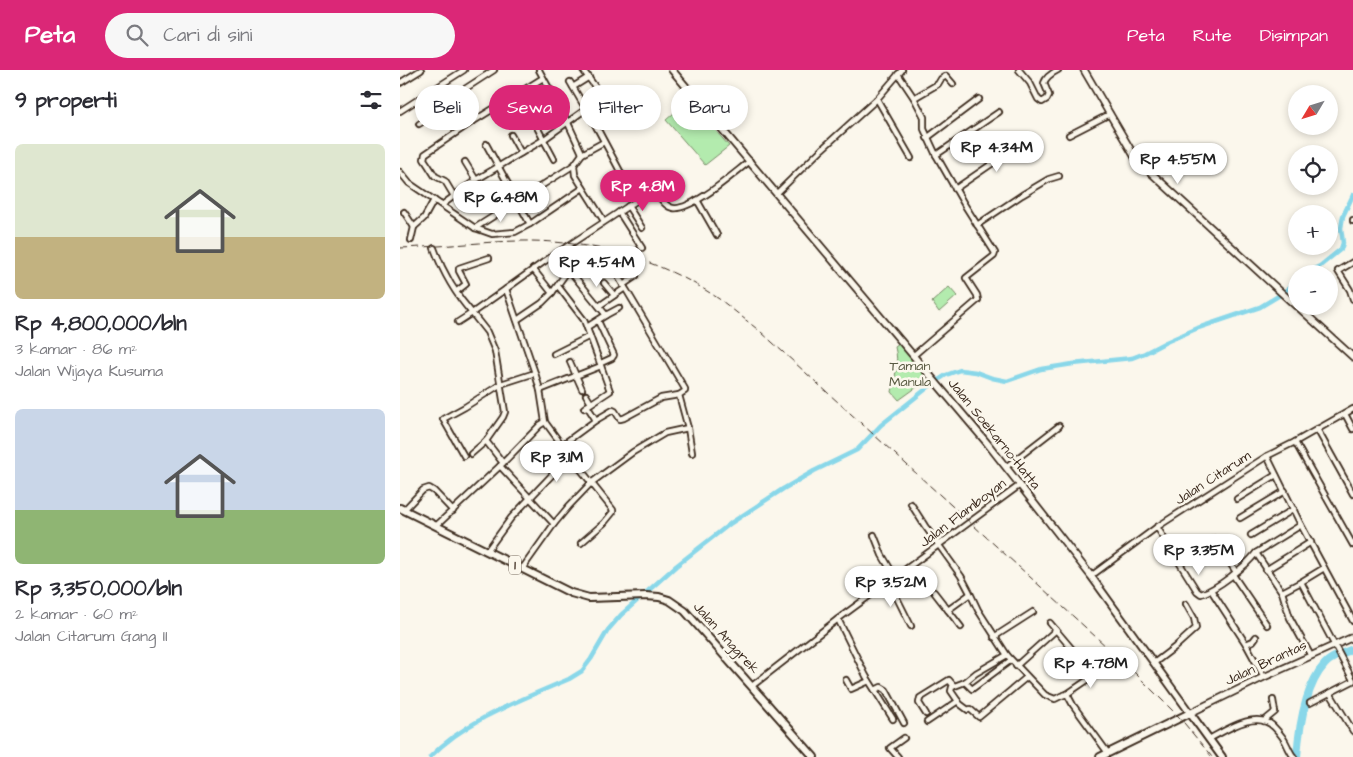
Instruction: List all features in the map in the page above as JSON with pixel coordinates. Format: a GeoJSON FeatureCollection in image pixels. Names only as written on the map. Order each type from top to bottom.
{"type":"FeatureCollection","features":[{"type":"Feature","properties":{"kind":"highway","name":"Jalan Anggrek"},"geometry":{"type":"LineString","coordinates":[[402,509],[571,593],[594,598],[646,596],[669,600],[685,611],[814,757]]}},
{"type":"Feature","properties":{"kind":"highway"},"geometry":{"type":"LineString","coordinates":[[1100,757],[1190,713]]}},
{"type":"Feature","properties":{"kind":"highway","name":"Jalan Soekarno-Hatta"},"geometry":{"type":"LineString","coordinates":[[1190,713],[1222,757]]}},
{"type":"Feature","properties":{"kind":"main road","name":"Jalan Soekarno-Hatta"},"geometry":{"type":"LineString","coordinates":[[672,70],[970,422],[1091,576],[1190,713]]}},
{"type":"Feature","properties":{"kind":"main road"},"geometry":{"type":"LineString","coordinates":[[1084,70],[1136,160],[1288,298]]}},
{"type":"Feature","properties":{"kind":"main road"},"geometry":{"type":"LineString","coordinates":[[1307,315],[1353,357]]}},
{"type":"Feature","properties":{"kind":"main road","name":"Jalan Brantas"},"geometry":{"type":"LineString","coordinates":[[1190,713],[1311,656],[1336,648],[1353,637]]}},
{"type":"Feature","properties":{"kind":"street"},"geometry":{"type":"LineString","coordinates":[[400,83],[421,70]]}},
{"type":"Feature","properties":{"kind":"street"},"geometry":{"type":"LineString","coordinates":[[400,111],[464,70]]}},
{"type":"Feature","properties":{"kind":"street"},"geometry":{"type":"LineString","coordinates":[[471,85],[494,70]]}},
{"type":"Feature","properties":{"kind":"street"},"geometry":{"type":"LineString","coordinates":[[539,70],[547,85]]}},
{"type":"Feature","properties":{"kind":"street"},"geometry":{"type":"LineString","coordinates":[[583,70],[595,85]]}},
{"type":"Feature","properties":{"kind":"street"},"geometry":{"type":"LineString","coordinates":[[777,193],[822,149],[878,99],[902,70]]}},
{"type":"Feature","properties":{"kind":"street"},"geometry":{"type":"LineString","coordinates":[[1018,70],[1042,102],[1049,95],[1044,81],[1053,72],[1058,70]]}},
{"type":"Feature","properties":{"kind":"street"},"geometry":{"type":"LineString","coordinates":[[898,74],[924,117],[924,129],[936,155],[995,254],[966,278],[977,295],[978,300],[914,355]]}},
{"type":"Feature","properties":{"kind":"street"},"geometry":{"type":"LineString","coordinates":[[914,98],[938,84],[946,76],[953,84]]}},
{"type":"Feature","properties":{"kind":"street"},"geometry":{"type":"LineString","coordinates":[[573,87],[589,77]]}},
{"type":"Feature","properties":{"kind":"street"},"geometry":{"type":"LineString","coordinates":[[454,196],[445,180],[436,176],[428,165],[424,157],[428,151],[543,78]]}},
{"type":"Feature","properties":{"kind":"street"},"geometry":{"type":"LineString","coordinates":[[570,82],[580,99]]}},
{"type":"Feature","properties":{"kind":"street"},"geometry":{"type":"LineString","coordinates":[[878,99],[911,158]]}},
{"type":"Feature","properties":{"kind":"street"},"geometry":{"type":"LineString","coordinates":[[927,138],[979,99]]}},
{"type":"Feature","properties":{"kind":"street"},"geometry":{"type":"LineString","coordinates":[[936,155],[999,112]]}},
{"type":"Feature","properties":{"kind":"street"},"geometry":{"type":"LineString","coordinates":[[570,121],[580,114]]}},
{"type":"Feature","properties":{"kind":"street"},"geometry":{"type":"LineString","coordinates":[[1069,135],[1110,114]]}},
{"type":"Feature","properties":{"kind":"street"},"geometry":{"type":"LineString","coordinates":[[570,127],[582,154]]}},
{"type":"Feature","properties":{"kind":"street"},"geometry":{"type":"LineString","coordinates":[[538,130],[554,159]]}},
{"type":"Feature","properties":{"kind":"street"},"geometry":{"type":"LineString","coordinates":[[442,205],[476,180],[558,130]]}},
{"type":"Feature","properties":{"kind":"street"},"geometry":{"type":"LineString","coordinates":[[598,130],[636,201]]}},
{"type":"Feature","properties":{"kind":"street"},"geometry":{"type":"LineString","coordinates":[[511,135],[522,153]]}},
{"type":"Feature","properties":{"kind":"street"},"geometry":{"type":"LineString","coordinates":[[955,189],[1028,139]]}},
{"type":"Feature","properties":{"kind":"street"},"geometry":{"type":"LineString","coordinates":[[475,228],[574,165],[582,154],[604,142]]}},
{"type":"Feature","properties":{"kind":"street"},"geometry":{"type":"LineString","coordinates":[[486,144],[530,224]]}},
{"type":"Feature","properties":{"kind":"street"},"geometry":{"type":"LineString","coordinates":[[458,322],[604,221],[653,191],[672,208],[680,207],[712,191],[750,160]]}},
{"type":"Feature","properties":{"kind":"street"},"geometry":{"type":"LineString","coordinates":[[465,162],[476,180]]}},
{"type":"Feature","properties":{"kind":"street"},"geometry":{"type":"LineString","coordinates":[[574,165],[575,175],[604,221]]}},
{"type":"Feature","properties":{"kind":"street"},"geometry":{"type":"LineString","coordinates":[[400,172],[409,183],[475,228],[486,233],[501,234],[515,232],[583,188]]}},
{"type":"Feature","properties":{"kind":"street"},"geometry":{"type":"LineString","coordinates":[[977,225],[1049,179],[1060,176]]}},
{"type":"Feature","properties":{"kind":"street"},"geometry":{"type":"LineString","coordinates":[[411,240],[414,228],[424,218],[434,200]]}},
{"type":"Feature","properties":{"kind":"street"},"geometry":{"type":"LineString","coordinates":[[697,200],[717,235]]}},
{"type":"Feature","properties":{"kind":"street"},"geometry":{"type":"LineString","coordinates":[[628,206],[642,228]]}},
{"type":"Feature","properties":{"kind":"street"},"geometry":{"type":"LineString","coordinates":[[404,212],[414,228]]}},
{"type":"Feature","properties":{"kind":"street"},"geometry":{"type":"LineString","coordinates":[[619,212],[642,248]]}},
{"type":"Feature","properties":{"kind":"street"},"geometry":{"type":"LineString","coordinates":[[434,248],[440,265],[490,338],[497,360],[505,408],[504,414],[486,441],[471,454]]}},
{"type":"Feature","properties":{"kind":"street"},"geometry":{"type":"LineString","coordinates":[[556,254],[606,314]]}},
{"type":"Feature","properties":{"kind":"street"},"geometry":{"type":"LineString","coordinates":[[457,291],[466,284],[459,268],[489,258]]}},
{"type":"Feature","properties":{"kind":"street"},"geometry":{"type":"LineString","coordinates":[[562,445],[613,410],[620,419],[624,418],[661,398],[679,395],[685,391],[614,270],[625,262]]}},
{"type":"Feature","properties":{"kind":"street"},"geometry":{"type":"LineString","coordinates":[[1353,262],[1338,271],[1351,289],[1353,299]]}},
{"type":"Feature","properties":{"kind":"street"},"geometry":{"type":"LineString","coordinates":[[534,269],[552,293]]}},
{"type":"Feature","properties":{"kind":"street"},"geometry":{"type":"LineString","coordinates":[[517,320],[542,303],[558,286],[569,270]]}},
{"type":"Feature","properties":{"kind":"street"},"geometry":{"type":"LineString","coordinates":[[599,306],[636,276]]}},
{"type":"Feature","properties":{"kind":"street"},"geometry":{"type":"LineString","coordinates":[[604,283],[614,295]]}},
{"type":"Feature","properties":{"kind":"street"},"geometry":{"type":"LineString","coordinates":[[558,286],[584,320],[610,391],[587,405]]}},
{"type":"Feature","properties":{"kind":"street"},"geometry":{"type":"LineString","coordinates":[[506,289],[540,390],[545,422],[591,484],[614,510],[604,523],[582,543]]}},
{"type":"Feature","properties":{"kind":"street"},"geometry":{"type":"LineString","coordinates":[[587,328],[606,314],[619,308]]}},
{"type":"Feature","properties":{"kind":"street"},"geometry":{"type":"LineString","coordinates":[[540,390],[576,377],[601,365],[614,356],[598,321]]}},
{"type":"Feature","properties":{"kind":"street"},"geometry":{"type":"LineString","coordinates":[[554,354],[590,336]]}},
{"type":"Feature","properties":{"kind":"street"},"geometry":{"type":"LineString","coordinates":[[570,362],[582,389]]}},
{"type":"Feature","properties":{"kind":"street"},"geometry":{"type":"LineString","coordinates":[[464,456],[443,419],[501,384],[535,373]]}},
{"type":"Feature","properties":{"kind":"street"},"geometry":{"type":"LineString","coordinates":[[586,395],[587,405],[596,420]]}},
{"type":"Feature","properties":{"kind":"street"},"geometry":{"type":"LineString","coordinates":[[679,395],[688,428],[692,453]]}},
{"type":"Feature","properties":{"kind":"street","name":"Jalan Citarum"},"geometry":{"type":"LineString","coordinates":[[1091,576],[1126,549],[1267,456],[1353,409]]}},
{"type":"Feature","properties":{"kind":"street"},"geometry":{"type":"LineString","coordinates":[[1344,414],[1353,429]]}},
{"type":"Feature","properties":{"kind":"street"},"geometry":{"type":"LineString","coordinates":[[436,526],[545,422]]}},
{"type":"Feature","properties":{"kind":"street"},"geometry":{"type":"LineString","coordinates":[[1006,467],[1059,426]]}},
{"type":"Feature","properties":{"kind":"street"},"geometry":{"type":"LineString","coordinates":[[522,569],[554,524],[591,484],[633,452],[665,433],[688,428]]}},
{"type":"Feature","properties":{"kind":"street"},"geometry":{"type":"LineString","coordinates":[[1317,429],[1353,494]]}},
{"type":"Feature","properties":{"kind":"street"},"geometry":{"type":"LineString","coordinates":[[486,441],[502,464],[554,524]]}},
{"type":"Feature","properties":{"kind":"street"},"geometry":{"type":"LineString","coordinates":[[1295,442],[1353,545]]}},
{"type":"Feature","properties":{"kind":"street"},"geometry":{"type":"LineString","coordinates":[[487,551],[511,518],[570,456]]}},
{"type":"Feature","properties":{"kind":"street"},"geometry":{"type":"LineString","coordinates":[[1267,456],[1301,525],[1353,621]]}},
{"type":"Feature","properties":{"kind":"street"},"geometry":{"type":"LineString","coordinates":[[1237,500],[1276,475]]}},
{"type":"Feature","properties":{"kind":"street","name":"Jalan Flamboyan"},"geometry":{"type":"LineString","coordinates":[[752,686],[838,619],[1020,485]]}},
{"type":"Feature","properties":{"kind":"street"},"geometry":{"type":"LineString","coordinates":[[402,509],[423,490],[429,488],[453,510]]}},
{"type":"Feature","properties":{"kind":"street"},"geometry":{"type":"LineString","coordinates":[[1240,518],[1284,491]]}},
{"type":"Feature","properties":{"kind":"street"},"geometry":{"type":"LineString","coordinates":[[911,504],[965,584],[994,636],[1016,666],[1045,695],[1055,699],[1066,694],[1105,668]]}},
{"type":"Feature","properties":{"kind":"street"},"geometry":{"type":"LineString","coordinates":[[1251,535],[1294,509]]}},
{"type":"Feature","properties":{"kind":"street"},"geometry":{"type":"LineString","coordinates":[[1157,528],[1197,591],[1201,594],[1211,590],[1235,574],[1256,554],[1301,525]]}},
{"type":"Feature","properties":{"kind":"street"},"geometry":{"type":"LineString","coordinates":[[874,535],[882,555],[895,577]]}},
{"type":"Feature","properties":{"kind":"street"},"geometry":{"type":"LineString","coordinates":[[1214,539],[1267,625]]}},
{"type":"Feature","properties":{"kind":"street"},"geometry":{"type":"LineString","coordinates":[[1266,570],[1311,542]]}},
{"type":"Feature","properties":{"kind":"street"},"geometry":{"type":"LineString","coordinates":[[1256,554],[1282,592],[1290,618],[1311,656]]}},
{"type":"Feature","properties":{"kind":"street"},"geometry":{"type":"LineString","coordinates":[[1282,592],[1324,568]]}},
{"type":"Feature","properties":{"kind":"street"},"geometry":{"type":"LineString","coordinates":[[889,582],[911,626]]}},
{"type":"Feature","properties":{"kind":"street"},"geometry":{"type":"LineString","coordinates":[[1301,582],[1353,680],[1310,703]]}},
{"type":"Feature","properties":{"kind":"street"},"geometry":{"type":"LineString","coordinates":[[1211,590],[1246,644],[1264,677]]}},
{"type":"Feature","properties":{"kind":"street"},"geometry":{"type":"LineString","coordinates":[[934,592],[961,627]]}},
{"type":"Feature","properties":{"kind":"street"},"geometry":{"type":"LineString","coordinates":[[948,610],[970,594]]}},
{"type":"Feature","properties":{"kind":"street"},"geometry":{"type":"LineString","coordinates":[[1154,663],[1196,628],[1194,618],[1186,604]]}},
{"type":"Feature","properties":{"kind":"street"},"geometry":{"type":"LineString","coordinates":[[994,636],[1034,612]]}},
{"type":"Feature","properties":{"kind":"street"},"geometry":{"type":"LineString","coordinates":[[838,619],[869,681],[893,719]]}},
{"type":"Feature","properties":{"kind":"street"},"geometry":{"type":"LineString","coordinates":[[1050,623],[1072,649]]}},
{"type":"Feature","properties":{"kind":"street"},"geometry":{"type":"LineString","coordinates":[[1016,666],[1056,630]]}},
{"type":"Feature","properties":{"kind":"street"},"geometry":{"type":"LineString","coordinates":[[1246,644],[1253,641],[1256,637]]}},
{"type":"Feature","properties":{"kind":"street"},"geometry":{"type":"LineString","coordinates":[[1007,654],[965,682],[954,686],[951,691],[958,701],[979,717],[1027,676]]}},
{"type":"Feature","properties":{"kind":"street"},"geometry":{"type":"LineString","coordinates":[[965,682],[972,689],[1011,660]]}},
{"type":"Feature","properties":{"kind":"street"},"geometry":{"type":"LineString","coordinates":[[846,680],[851,689],[869,681]]}},
{"type":"Feature","properties":{"kind":"street"},"geometry":{"type":"LineString","coordinates":[[926,714],[919,703],[919,699],[949,680],[954,686]]}},
{"type":"Feature","properties":{"kind":"street"},"geometry":{"type":"LineString","coordinates":[[875,690],[881,687],[886,690],[904,723]]}},
{"type":"Feature","properties":{"kind":"street"},"geometry":{"type":"LineString","coordinates":[[1330,693],[1353,731]]}},
{"type":"Feature","properties":{"kind":"street"},"geometry":{"type":"LineString","coordinates":[[1066,694],[1108,753]]}},
{"type":"Feature","properties":{"kind":"street"},"geometry":{"type":"LineString","coordinates":[[1264,721],[1275,712],[1276,708],[1273,700]]}},
{"type":"Feature","properties":{"kind":"street"},"geometry":{"type":"LineString","coordinates":[[927,722],[958,701]]}},
{"type":"Feature","properties":{"kind":"street"},"geometry":{"type":"LineString","coordinates":[[1209,739],[1244,722],[1252,720],[1264,721],[1273,726],[1293,756]]}},
{"type":"Feature","properties":{"kind":"street"},"geometry":{"type":"LineString","coordinates":[[898,757],[890,748],[904,738]]}},
{"type":"Feature","properties":{"kind":"green space"},"geometry":{"type":"Polygon","coordinates":[[[671,116],[671,126],[666,120],[671,116]]]}},
{"type":"Feature","properties":{"kind":"green space"},"geometry":{"type":"Polygon","coordinates":[[[675,130],[715,130],[729,146],[705,165],[675,130]]]}},
{"type":"Feature","properties":{"kind":"green space"},"geometry":{"type":"Polygon","coordinates":[[[949,287],[957,296],[939,312],[932,302],[949,287]]]}},
{"type":"Feature","properties":{"kind":"green space","name":"Taman Manula"},"geometry":{"type":"Polygon","coordinates":[[[902,342],[931,377],[899,400],[892,392],[897,364],[895,347],[902,342]]]}},
{"type":"Feature","properties":{"kind":"waterway"},"geometry":{"type":"LineString","coordinates":[[1321,265],[1341,249],[1343,243],[1341,228],[1343,216],[1353,195]]}},
{"type":"Feature","properties":{"kind":"waterway"},"geometry":{"type":"LineString","coordinates":[[430,757],[478,721],[569,679],[582,671],[608,630],[621,615],[676,566],[731,523],[783,489],[857,450],[881,425],[946,375],[960,370],[976,372],[1007,381],[1041,369],[1132,358],[1198,328],[1260,307],[1288,288]]}},
{"type":"Feature","properties":{"kind":"waterway"},"geometry":{"type":"LineString","coordinates":[[1297,757],[1301,721],[1312,684],[1328,661],[1353,649]]}},
{"type":"Feature","properties":{"kind":"railway"},"geometry":{"type":"LineString","coordinates":[[400,248],[516,241],[574,244],[626,255],[676,274],[700,287],[722,301],[761,332],[1130,668],[1180,718],[1212,757]]}}]}
